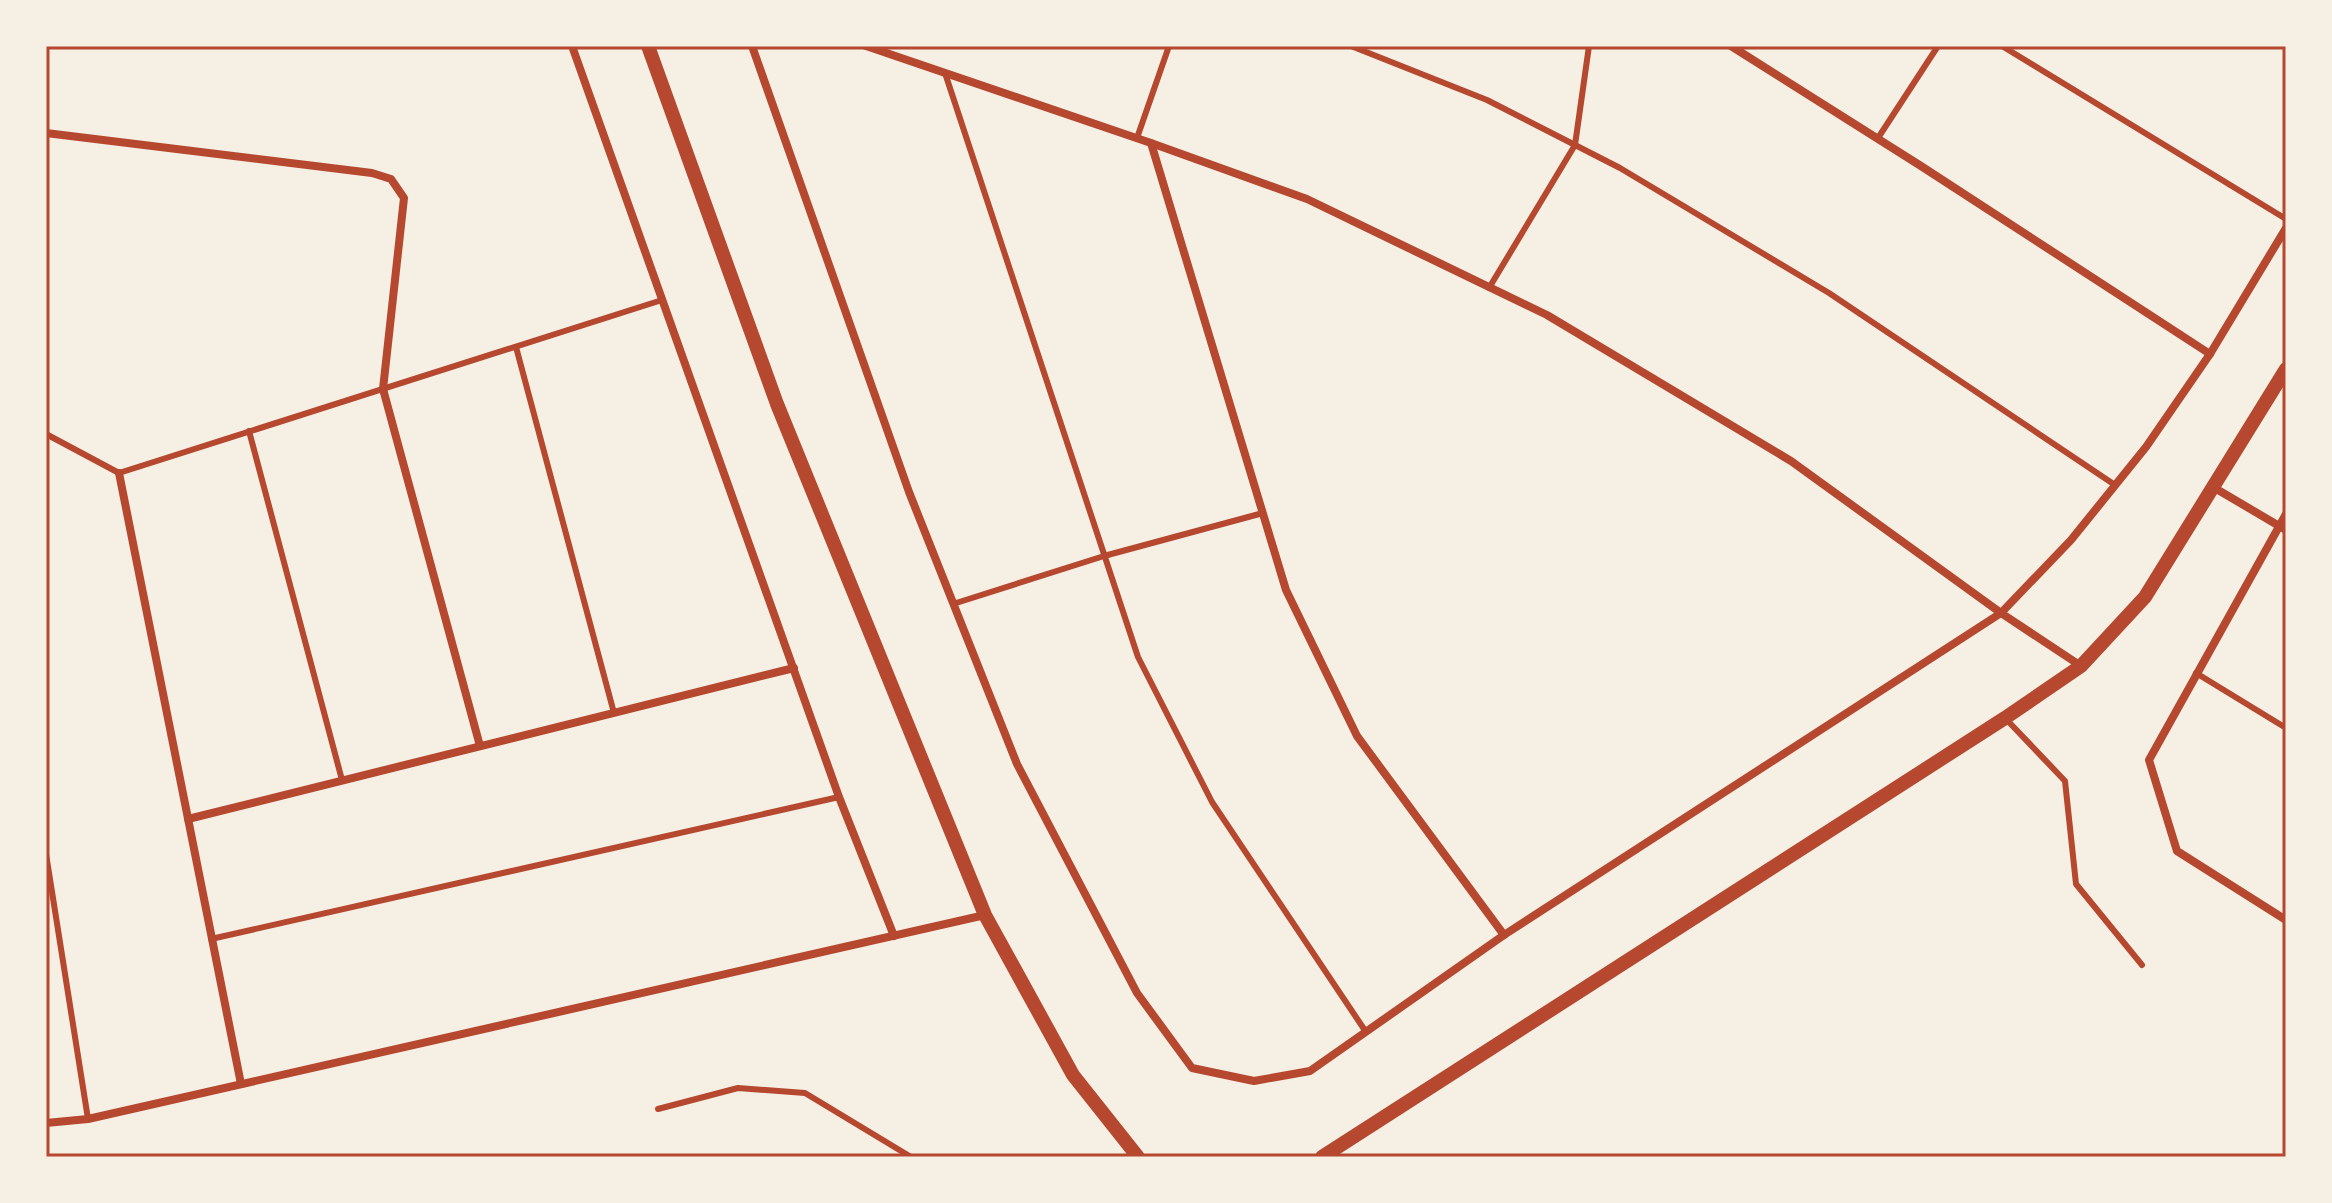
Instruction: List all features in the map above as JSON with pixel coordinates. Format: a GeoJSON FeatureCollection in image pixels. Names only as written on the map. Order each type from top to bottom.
{"type":"FeatureCollection","features":[{"type":"Feature","properties":{"kind":"street"},"geometry":{"type":"LineString","coordinates":[[572,46],[839,797],[894,936]]}},
{"type":"Feature","properties":{"kind":"street"},"geometry":{"type":"LineString","coordinates":[[648,46],[777,404],[985,915],[1073,1075],[1137,1157]]}},
{"type":"Feature","properties":{"kind":"street"},"geometry":{"type":"LineString","coordinates":[[752,46],[903,477],[1017,764],[1137,993],[1192,1068],[1254,1081],[1310,1071],[1504,935],[2001,613],[2071,540],[2146,447],[2210,354],[2286,228]]}},
{"type":"Feature","properties":{"kind":"street"},"geometry":{"type":"LineString","coordinates":[[866,46],[1307,199],[1547,315],[1791,461],[2001,613],[2081,666]]}},
{"type":"Feature","properties":{"kind":"street"},"geometry":{"type":"LineString","coordinates":[[1731,46],[2210,354]]}},
{"type":"Feature","properties":{"kind":"street"},"geometry":{"type":"LineString","coordinates":[[46,133],[372,173],[391,179],[404,198],[383,389],[480,746]]}},
{"type":"Feature","properties":{"kind":"street"},"geometry":{"type":"LineString","coordinates":[[1151,143],[1286,590],[1357,736],[1504,935]]}},
{"type":"Feature","properties":{"kind":"street"},"geometry":{"type":"LineString","coordinates":[[1322,1157],[2081,666],[2145,597],[2286,369]]}},
{"type":"Feature","properties":{"kind":"street"},"geometry":{"type":"LineString","coordinates":[[119,473],[241,1084]]}},
{"type":"Feature","properties":{"kind":"street"},"geometry":{"type":"LineString","coordinates":[[2213,487],[2282,528]]}},
{"type":"Feature","properties":{"kind":"street"},"geometry":{"type":"LineString","coordinates":[[2286,514],[2282,528],[2196,673],[2149,760],[2177,851],[2286,920]]}},
{"type":"Feature","properties":{"kind":"street"},"geometry":{"type":"LineString","coordinates":[[188,819],[794,668]]}},
{"type":"Feature","properties":{"kind":"street"},"geometry":{"type":"LineString","coordinates":[[46,1123],[88,1119],[985,915]]}},
{"type":"Feature","properties":{"kind":"lane"},"geometry":{"type":"LineString","coordinates":[[1137,138],[1169,46]]}},
{"type":"Feature","properties":{"kind":"lane"},"geometry":{"type":"LineString","coordinates":[[1351,46],[1487,100],[1620,168],[1829,293],[2115,485]]}},
{"type":"Feature","properties":{"kind":"lane"},"geometry":{"type":"LineString","coordinates":[[1489,288],[1575,145],[1589,46]]}},
{"type":"Feature","properties":{"kind":"lane"},"geometry":{"type":"LineString","coordinates":[[1878,138],[1938,46]]}},
{"type":"Feature","properties":{"kind":"lane"},"geometry":{"type":"LineString","coordinates":[[2002,46],[2286,219]]}},
{"type":"Feature","properties":{"kind":"lane"},"geometry":{"type":"LineString","coordinates":[[945,73],[1138,657],[1212,802],[1366,1032]]}},
{"type":"Feature","properties":{"kind":"lane"},"geometry":{"type":"LineString","coordinates":[[46,434],[119,473],[662,300]]}},
{"type":"Feature","properties":{"kind":"lane"},"geometry":{"type":"LineString","coordinates":[[516,347],[614,713]]}},
{"type":"Feature","properties":{"kind":"lane"},"geometry":{"type":"LineString","coordinates":[[249,431],[342,780]]}},
{"type":"Feature","properties":{"kind":"lane"},"geometry":{"type":"LineString","coordinates":[[953,604],[1104,556],[1263,513]]}},
{"type":"Feature","properties":{"kind":"lane"},"geometry":{"type":"LineString","coordinates":[[2196,673],[2286,728]]}},
{"type":"Feature","properties":{"kind":"lane"},"geometry":{"type":"LineString","coordinates":[[2005,718],[2065,781],[2076,884],[2142,965]]}},
{"type":"Feature","properties":{"kind":"lane"},"geometry":{"type":"LineString","coordinates":[[211,939],[839,797]]}},
{"type":"Feature","properties":{"kind":"lane"},"geometry":{"type":"LineString","coordinates":[[46,854],[88,1119]]}},
{"type":"Feature","properties":{"kind":"lane"},"geometry":{"type":"LineString","coordinates":[[658,1109],[738,1088],[805,1093],[911,1157]]}}]}
